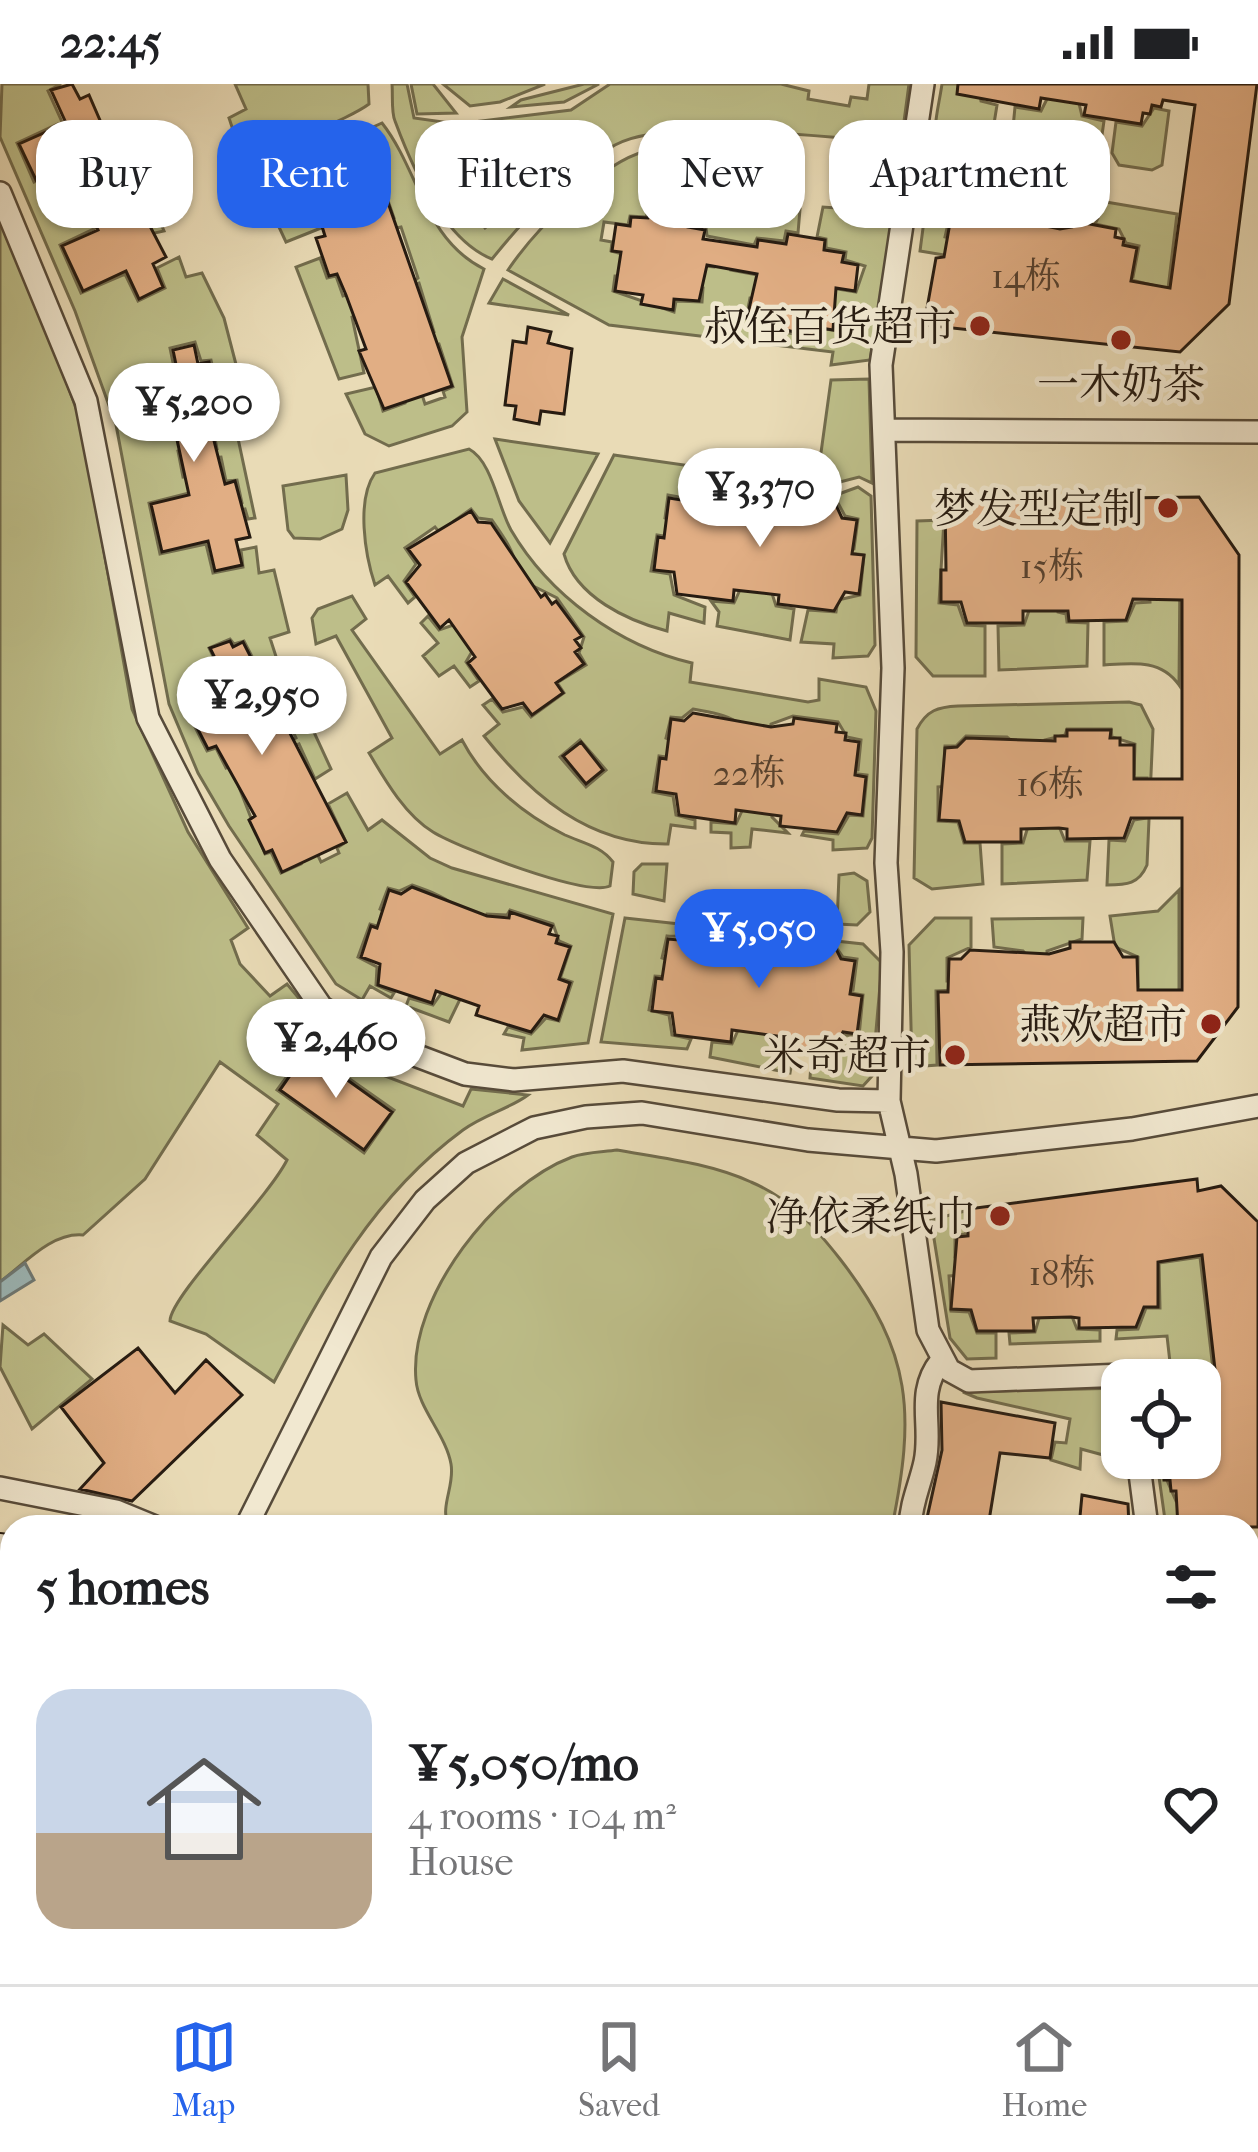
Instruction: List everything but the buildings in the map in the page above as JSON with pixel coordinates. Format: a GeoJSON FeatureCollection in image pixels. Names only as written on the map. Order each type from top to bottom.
{"type":"FeatureCollection","features":[{"type":"Feature","properties":{"kind":"street"},"geometry":{"type":"LineString","coordinates":[[923,84],[881,365],[893,668],[886,863],[892,952],[889,1101],[924,1313],[941,1361],[969,1381],[1101,1376]]}},
{"type":"Feature","properties":{"kind":"street"},"geometry":{"type":"LineString","coordinates":[[0,193],[86,400],[148,718],[220,860],[322,1008],[391,1046],[465,1074],[514,1080],[623,1071],[838,1100],[889,1101]]}},
{"type":"Feature","properties":{"kind":"street"},"geometry":{"type":"LineString","coordinates":[[885,430],[1258,432]]}},
{"type":"Feature","properties":{"kind":"street"},"geometry":{"type":"LineString","coordinates":[[252,1515],[380,1257],[425,1200],[482,1152],[548,1125],[629,1114],[898,1148],[1028,1143],[1258,1106]]}},
{"type":"Feature","properties":{"kind":"street"},"geometry":{"type":"LineString","coordinates":[[911,1515],[915,1483],[925,1464],[926,1385],[941,1361]]}},
{"type":"Feature","properties":{"kind":"street"},"geometry":{"type":"LineString","coordinates":[[1141,1479],[1145,1515]]}},
{"type":"Feature","properties":{"kind":"street"},"geometry":{"type":"LineString","coordinates":[[0,1488],[127,1515]]}},
{"type":"Feature","properties":{"kind":"green space"},"geometry":{"type":"Polygon","coordinates":[[[2,84],[61,84],[48,91],[61,120],[36,120],[36,134],[17,143],[36,181],[36,221],[0,137],[2,84]]]}},
{"type":"Feature","properties":{"kind":"green space"},"geometry":{"type":"Polygon","coordinates":[[[235,84],[368,84],[369,104],[339,120],[230,120],[246,109],[235,84]]]}},
{"type":"Feature","properties":{"kind":"green space"},"geometry":{"type":"Polygon","coordinates":[[[392,84],[407,84],[414,118],[428,120],[415,120],[415,167],[395,121],[392,84]]]}},
{"type":"Feature","properties":{"kind":"green space"},"geometry":{"type":"Polygon","coordinates":[[[411,84],[433,84],[456,113],[417,114],[411,84]]]}},
{"type":"Feature","properties":{"kind":"green space"},"geometry":{"type":"Polygon","coordinates":[[[443,84],[545,84],[500,102],[470,106],[443,84]]]}},
{"type":"Feature","properties":{"kind":"green space"},"geometry":{"type":"Polygon","coordinates":[[[599,84],[564,102],[511,107],[521,100],[599,84]]]}},
{"type":"Feature","properties":{"kind":"green space"},"geometry":{"type":"Polygon","coordinates":[[[610,84],[781,84],[809,91],[808,99],[849,106],[851,97],[867,99],[869,84],[909,84],[904,120],[829,120],[829,137],[805,135],[805,120],[638,120],[638,136],[615,145],[614,120],[490,120],[571,110],[610,84]]]}},
{"type":"Feature","properties":{"kind":"green space"},"geometry":{"type":"Polygon","coordinates":[[[942,84],[978,84],[981,101],[997,105],[995,120],[936,120],[942,84]]]}},
{"type":"Feature","properties":{"kind":"green space"},"geometry":{"type":"Polygon","coordinates":[[[1052,89],[1077,95],[1082,116],[1100,120],[1014,120],[1015,107],[1041,111],[1052,89]]]}},
{"type":"Feature","properties":{"kind":"green space"},"geometry":{"type":"Polygon","coordinates":[[[1154,108],[1169,111],[1162,165],[1152,170],[1119,165],[1112,153],[1116,122],[1142,126],[1154,108]]]}},
{"type":"Feature","properties":{"kind":"green space"},"geometry":{"type":"Polygon","coordinates":[[[391,136],[415,182],[415,228],[439,228],[464,256],[484,269],[462,337],[467,412],[452,426],[389,446],[365,434],[346,394],[376,387],[383,411],[405,403],[403,394],[418,382],[425,404],[445,397],[443,391],[453,387],[439,344],[429,347],[425,336],[434,332],[419,283],[408,286],[418,278],[401,227],[387,230],[394,218],[391,136]]]}},
{"type":"Feature","properties":{"kind":"green space"},"geometry":{"type":"Polygon","coordinates":[[[638,154],[638,216],[630,216],[628,225],[614,223],[614,166],[638,154]]]}},
{"type":"Feature","properties":{"kind":"green space"},"geometry":{"type":"Polygon","coordinates":[[[1110,203],[1177,214],[1168,289],[1119,277],[1133,277],[1139,246],[1126,243],[1119,229],[1110,227],[1110,203]]]}},
{"type":"Feature","properties":{"kind":"green space"},"geometry":{"type":"Polygon","coordinates":[[[823,207],[829,207],[829,228],[891,228],[870,360],[831,365],[833,352],[609,325],[508,270],[542,228],[603,228],[601,240],[612,242],[611,251],[636,258],[622,276],[615,276],[613,291],[674,312],[676,301],[702,302],[703,288],[694,286],[682,264],[714,267],[716,257],[733,259],[731,270],[774,278],[758,298],[750,298],[746,319],[774,322],[774,330],[814,338],[816,328],[833,330],[836,310],[826,307],[820,286],[856,292],[865,266],[845,260],[846,252],[826,248],[826,239],[817,237],[823,207]]]}},
{"type":"Feature","properties":{"kind":"green space"},"geometry":{"type":"Polygon","coordinates":[[[0,221],[34,293],[81,422],[132,709],[188,832],[248,928],[231,940],[240,964],[270,996],[287,984],[317,1020],[354,1042],[346,1061],[463,1106],[471,1089],[528,1095],[463,1130],[377,1213],[332,1277],[274,1382],[206,1334],[170,1321],[185,1291],[287,1160],[257,1135],[278,1104],[220,1062],[145,1179],[83,1235],[49,1244],[0,1282],[0,221]],[[307,1049],[277,1090],[364,1153],[394,1110],[307,1049]]]}},
{"type":"Feature","properties":{"kind":"green space"},"geometry":{"type":"Polygon","coordinates":[[[39,228],[96,228],[60,245],[81,293],[125,274],[138,301],[165,288],[157,268],[179,257],[186,277],[202,273],[224,318],[239,376],[217,386],[211,360],[201,361],[195,342],[170,348],[177,382],[128,394],[137,435],[182,426],[188,447],[178,451],[183,477],[193,476],[197,491],[149,503],[160,554],[206,544],[213,573],[243,567],[241,550],[256,547],[259,573],[274,570],[289,632],[270,638],[281,672],[264,680],[244,641],[234,644],[230,639],[209,648],[227,684],[207,679],[202,670],[183,680],[196,710],[189,715],[207,751],[216,748],[226,768],[245,758],[258,778],[239,787],[265,854],[271,852],[281,873],[301,864],[298,856],[312,843],[321,862],[339,853],[337,848],[346,842],[328,804],[347,793],[368,830],[382,820],[430,858],[452,868],[613,914],[588,1043],[522,1050],[524,1038],[504,1034],[508,1027],[531,1034],[546,1018],[559,1021],[572,982],[547,974],[561,976],[571,946],[559,941],[553,924],[510,910],[507,915],[487,914],[477,940],[459,910],[412,885],[399,891],[388,888],[380,909],[389,914],[384,928],[370,924],[358,957],[377,967],[376,985],[394,993],[391,998],[370,986],[362,1000],[336,984],[229,826],[198,773],[169,704],[116,425],[39,228]]]}},
{"type":"Feature","properties":{"kind":"green space"},"geometry":{"type":"Polygon","coordinates":[[[279,228],[321,228],[286,242],[279,228]]]}},
{"type":"Feature","properties":{"kind":"green space"},"geometry":{"type":"Polygon","coordinates":[[[452,228],[518,228],[492,259],[452,228]]]}},
{"type":"Feature","properties":{"kind":"green space"},"geometry":{"type":"Polygon","coordinates":[[[706,228],[798,228],[798,233],[786,231],[784,241],[757,238],[754,245],[707,236],[706,228]]]}},
{"type":"Feature","properties":{"kind":"green space"},"geometry":{"type":"Polygon","coordinates":[[[923,228],[947,228],[945,237],[953,239],[950,256],[920,251],[923,228]]]}},
{"type":"Feature","properties":{"kind":"green space"},"geometry":{"type":"Polygon","coordinates":[[[1022,228],[1049,228],[1044,255],[1022,228]]]}},
{"type":"Feature","properties":{"kind":"green space"},"geometry":{"type":"Polygon","coordinates":[[[320,258],[327,278],[336,276],[343,296],[364,290],[371,308],[352,317],[364,373],[339,379],[296,267],[320,258]]]}},
{"type":"Feature","properties":{"kind":"green space"},"geometry":{"type":"Polygon","coordinates":[[[503,279],[569,315],[489,303],[503,279]]]}},
{"type":"Feature","properties":{"kind":"green space"},"geometry":{"type":"Polygon","coordinates":[[[869,379],[872,483],[859,477],[832,484],[819,467],[831,380],[869,379]]]}},
{"type":"Feature","properties":{"kind":"green space"},"geometry":{"type":"Polygon","coordinates":[[[230,401],[255,518],[248,519],[245,509],[235,511],[242,503],[237,480],[226,481],[221,457],[209,458],[207,452],[217,449],[212,423],[222,420],[219,404],[230,401]]]}},
{"type":"Feature","properties":{"kind":"green space"},"geometry":{"type":"Polygon","coordinates":[[[495,439],[598,454],[550,543],[519,501],[495,439]]]}},
{"type":"Feature","properties":{"kind":"green space"},"geometry":{"type":"Polygon","coordinates":[[[469,449],[489,474],[511,530],[545,576],[613,631],[692,663],[690,682],[808,702],[819,700],[819,679],[866,687],[876,711],[872,838],[867,848],[833,850],[833,840],[802,835],[804,831],[838,834],[849,815],[863,816],[867,775],[842,772],[858,770],[861,740],[847,737],[838,722],[793,716],[771,724],[767,753],[751,733],[728,717],[693,709],[682,718],[671,717],[666,738],[676,742],[673,758],[659,756],[653,792],[673,796],[676,815],[695,820],[695,828],[671,825],[668,844],[613,836],[587,826],[542,796],[484,736],[499,724],[483,705],[492,699],[503,712],[523,707],[531,717],[564,693],[550,672],[560,681],[586,665],[579,653],[584,637],[557,598],[535,587],[511,603],[516,568],[511,550],[492,520],[478,518],[471,509],[454,521],[457,530],[445,539],[435,527],[405,548],[416,564],[404,581],[415,597],[408,603],[388,576],[375,585],[364,512],[375,473],[469,449]],[[580,740],[560,757],[586,787],[606,770],[580,740]]]}},
{"type":"Feature","properties":{"kind":"green space"},"geometry":{"type":"Polygon","coordinates":[[[614,455],[817,484],[836,495],[858,487],[871,496],[875,645],[868,656],[833,658],[834,644],[801,642],[808,610],[836,612],[838,600],[860,595],[864,555],[839,551],[854,549],[858,519],[845,516],[837,501],[792,494],[789,500],[770,502],[764,531],[741,503],[727,495],[691,488],[679,497],[668,495],[665,518],[673,521],[670,537],[657,535],[651,571],[670,574],[674,595],[705,607],[704,623],[669,613],[667,631],[620,614],[592,595],[564,554],[614,455]]]}},
{"type":"Feature","properties":{"kind":"green space"},"geometry":{"type":"Polygon","coordinates":[[[346,475],[348,510],[342,529],[320,539],[294,538],[288,530],[283,486],[346,475]]]}},
{"type":"Feature","properties":{"kind":"green space"},"geometry":{"type":"Polygon","coordinates":[[[944,520],[939,603],[958,605],[965,625],[985,626],[985,676],[933,676],[916,657],[917,521],[944,520]]]}},
{"type":"Feature","properties":{"kind":"green space"},"geometry":{"type":"Polygon","coordinates":[[[1180,570],[1179,685],[1155,667],[1104,665],[1104,622],[1127,621],[1135,603],[1150,602],[1149,572],[1180,570]]]}},
{"type":"Feature","properties":{"kind":"green space"},"geometry":{"type":"Polygon","coordinates":[[[744,581],[769,584],[776,606],[794,609],[790,640],[717,626],[719,612],[711,601],[734,603],[744,581]]]}},
{"type":"Feature","properties":{"kind":"green space"},"geometry":{"type":"Polygon","coordinates":[[[352,596],[366,619],[352,630],[440,754],[462,740],[481,770],[520,807],[608,857],[613,862],[610,886],[550,878],[468,849],[433,832],[405,807],[369,753],[392,738],[336,636],[316,644],[312,618],[318,609],[352,596]]]}},
{"type":"Feature","properties":{"kind":"green space"},"geometry":{"type":"Polygon","coordinates":[[[1032,602],[1057,602],[1067,622],[1088,623],[1087,666],[999,670],[998,626],[1024,625],[1032,602]]]}},
{"type":"Feature","properties":{"kind":"green space"},"geometry":{"type":"Polygon","coordinates":[[[428,616],[439,630],[462,622],[477,643],[466,662],[479,681],[470,687],[454,666],[439,676],[423,656],[438,643],[421,623],[428,616]]]}},
{"type":"Feature","properties":{"kind":"green space"},"geometry":{"type":"Polygon","coordinates":[[[295,691],[331,769],[315,779],[299,744],[288,748],[286,744],[296,738],[277,698],[295,691]]]}},
{"type":"Feature","properties":{"kind":"green space"},"geometry":{"type":"Polygon","coordinates":[[[1141,705],[1153,729],[1147,865],[1136,880],[1107,885],[1109,840],[1125,841],[1134,820],[1147,818],[1147,778],[1120,778],[1134,774],[1135,744],[1112,737],[1111,729],[1067,729],[1065,735],[1045,740],[1044,767],[1007,737],[966,736],[956,746],[945,746],[944,768],[953,786],[938,787],[938,821],[958,822],[964,843],[980,843],[983,884],[932,889],[914,878],[917,729],[929,714],[958,706],[1141,705]]]}},
{"type":"Feature","properties":{"kind":"green space"},"geometry":{"type":"Polygon","coordinates":[[[746,802],[771,805],[772,817],[788,833],[752,829],[750,847],[731,848],[731,833],[711,832],[711,822],[736,824],[746,802]]]}},
{"type":"Feature","properties":{"kind":"green space"},"geometry":{"type":"Polygon","coordinates":[[[1056,819],[1065,841],[1090,841],[1087,880],[1002,884],[1002,844],[1023,843],[1030,820],[1056,819]]]}},
{"type":"Feature","properties":{"kind":"green space"},"geometry":{"type":"Polygon","coordinates":[[[642,864],[667,864],[664,901],[633,894],[634,872],[642,864]]]}},
{"type":"Feature","properties":{"kind":"green space"},"geometry":{"type":"Polygon","coordinates":[[[854,873],[867,881],[870,912],[857,925],[837,924],[839,875],[854,873]]]}},
{"type":"Feature","properties":{"kind":"green space"},"geometry":{"type":"Polygon","coordinates":[[[1179,890],[1179,991],[1124,990],[1138,986],[1138,957],[1115,947],[1110,916],[1158,911],[1179,890]]]}},
{"type":"Feature","properties":{"kind":"green space"},"geometry":{"type":"Polygon","coordinates":[[[625,918],[863,944],[882,963],[872,1076],[863,1086],[810,1078],[812,1051],[833,1054],[844,1035],[859,1036],[863,995],[838,991],[853,990],[857,959],[843,957],[833,943],[790,937],[789,942],[767,943],[762,971],[724,934],[703,929],[667,936],[662,958],[672,961],[669,977],[655,976],[649,1010],[669,1015],[672,1035],[691,1039],[687,1049],[601,1042],[625,918]]]}},
{"type":"Feature","properties":{"kind":"green space"},"geometry":{"type":"Polygon","coordinates":[[[935,918],[971,918],[971,947],[947,958],[947,981],[956,981],[956,990],[936,991],[937,1065],[912,1067],[909,945],[935,918]]]}},
{"type":"Feature","properties":{"kind":"green space"},"geometry":{"type":"Polygon","coordinates":[[[1083,918],[1082,939],[1047,951],[1048,980],[1023,951],[994,947],[992,919],[1083,918]]]}},
{"type":"Feature","properties":{"kind":"green space"},"geometry":{"type":"Polygon","coordinates":[[[447,985],[464,991],[449,1022],[406,1006],[409,998],[433,1005],[447,985]]]}},
{"type":"Feature","properties":{"kind":"green space"},"geometry":{"type":"Polygon","coordinates":[[[742,1021],[768,1025],[774,1047],[794,1050],[790,1073],[710,1057],[712,1042],[732,1044],[742,1021]]]}},
{"type":"Feature","properties":{"kind":"green space"},"geometry":{"type":"Polygon","coordinates":[[[617,1150],[735,1175],[778,1197],[821,1235],[864,1293],[895,1355],[905,1417],[894,1515],[446,1515],[451,1464],[416,1380],[417,1348],[426,1314],[442,1280],[488,1218],[543,1171],[588,1153],[617,1150]]]}},
{"type":"Feature","properties":{"kind":"green space"},"geometry":{"type":"Polygon","coordinates":[[[965,1211],[966,1234],[955,1235],[955,1257],[964,1258],[964,1275],[949,1276],[951,1311],[969,1312],[977,1333],[996,1333],[996,1358],[967,1359],[950,1338],[931,1220],[965,1211]]]}},
{"type":"Feature","properties":{"kind":"green space"},"geometry":{"type":"Polygon","coordinates":[[[1200,1257],[1212,1359],[1170,1359],[1167,1336],[1116,1339],[1117,1330],[1138,1329],[1146,1308],[1160,1308],[1159,1263],[1200,1257]]]}},
{"type":"Feature","properties":{"kind":"green space"},"geometry":{"type":"Polygon","coordinates":[[[1042,1308],[1069,1309],[1077,1329],[1100,1330],[1100,1341],[1010,1344],[1009,1333],[1035,1332],[1042,1308]]]}},
{"type":"Feature","properties":{"kind":"green space"},"geometry":{"type":"Polygon","coordinates":[[[3,1325],[28,1345],[44,1334],[92,1379],[32,1429],[0,1367],[3,1325]]]}},
{"type":"Feature","properties":{"kind":"green space"},"geometry":{"type":"Polygon","coordinates":[[[1101,1389],[1101,1454],[1081,1449],[1080,1469],[1051,1460],[1055,1442],[1066,1443],[1070,1419],[963,1392],[1101,1389]]]}},
{"type":"Feature","properties":{"kind":"green space"},"geometry":{"type":"Polygon","coordinates":[[[1159,1479],[1166,1479],[1176,1501],[1203,1500],[1192,1515],[1164,1515],[1159,1479]]]}},
{"type":"Feature","properties":{"kind":"water"},"geometry":{"type":"Polygon","coordinates":[[[25,1263],[34,1280],[0,1301],[0,1282],[25,1263]]]}},
{"type":"Feature","properties":{"kind":"place","name":"叔侄百货超市"},"geometry":{"type":"Point","coordinates":[980,326]}},
{"type":"Feature","properties":{"kind":"place","name":"一木奶茶"},"geometry":{"type":"Point","coordinates":[1121,340]}},
{"type":"Feature","properties":{"kind":"place","name":"梦发型定制"},"geometry":{"type":"Point","coordinates":[1168,508]}},
{"type":"Feature","properties":{"kind":"place","name":"燕欢超市"},"geometry":{"type":"Point","coordinates":[1211,1024]}},
{"type":"Feature","properties":{"kind":"place","name":"米奇超市"},"geometry":{"type":"Point","coordinates":[955,1055]}},
{"type":"Feature","properties":{"kind":"place","name":"净依柔纸巾"},"geometry":{"type":"Point","coordinates":[1000,1216]}}]}
